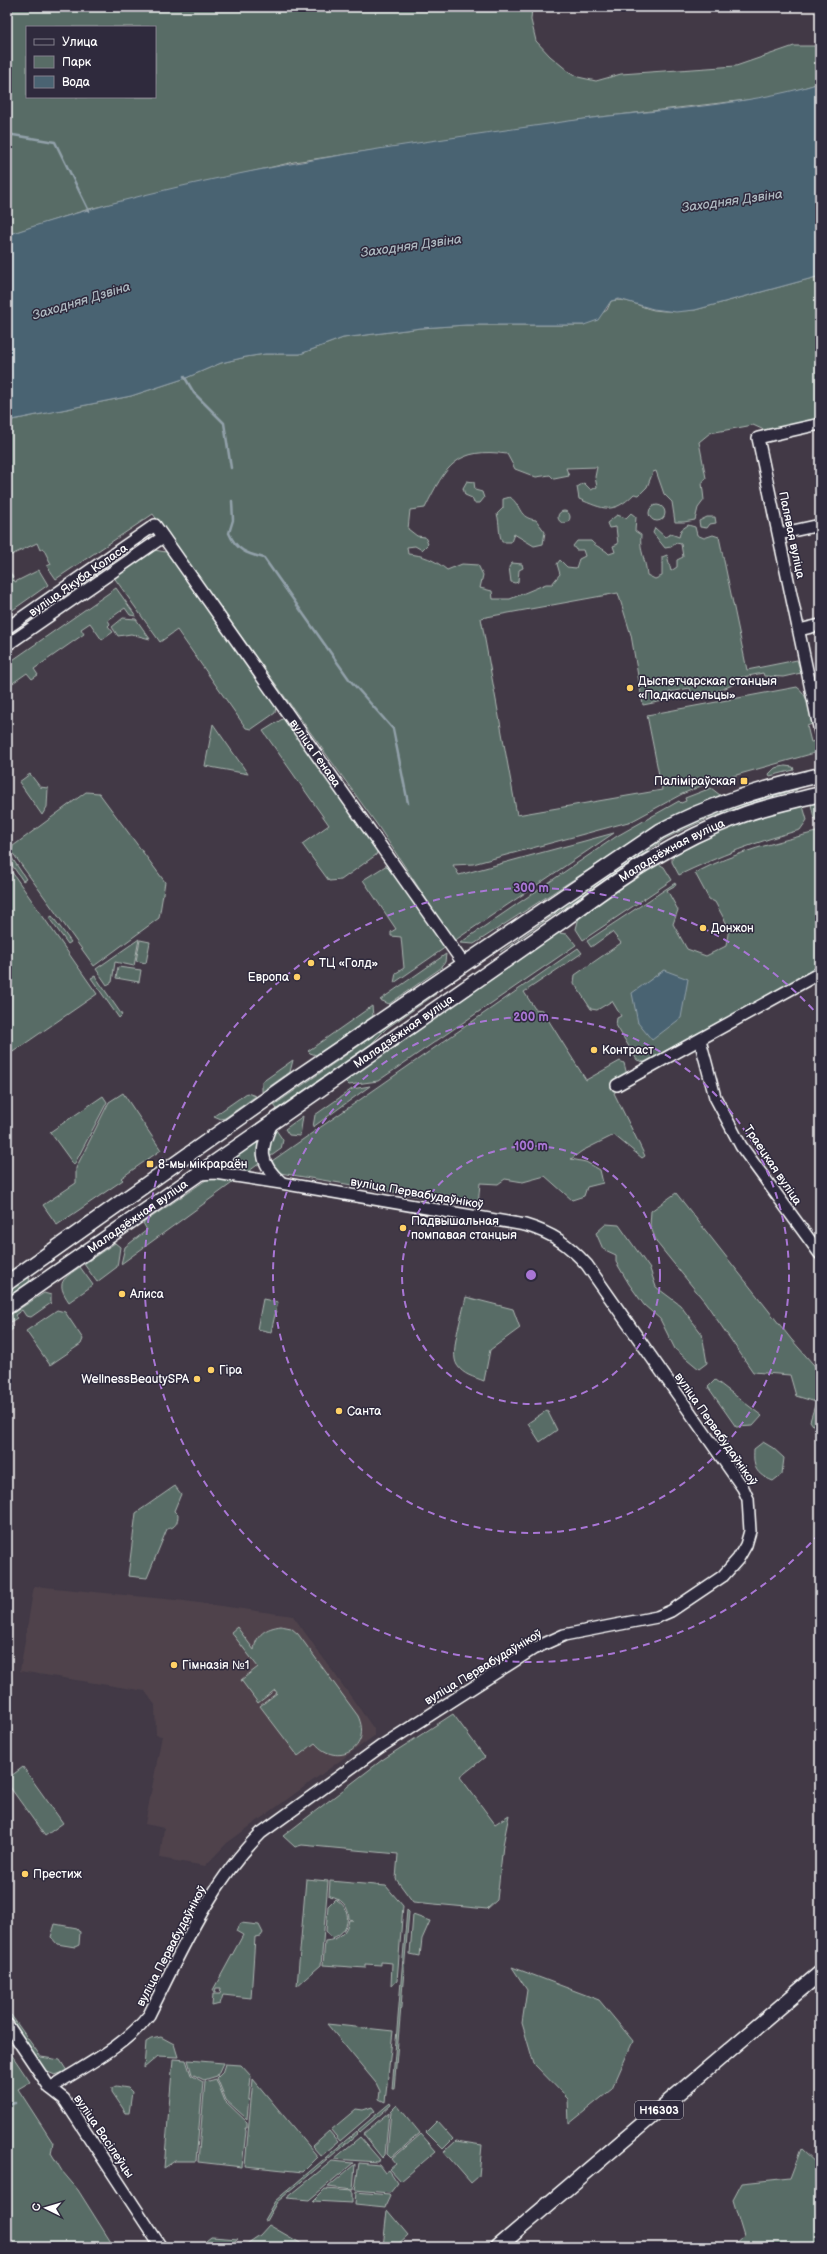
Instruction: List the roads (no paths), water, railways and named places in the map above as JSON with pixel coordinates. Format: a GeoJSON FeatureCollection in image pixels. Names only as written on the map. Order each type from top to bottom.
{"type":"FeatureCollection","features":[{"type":"Feature","properties":{"kind":"main road","name":"Маладзёжная вуліца"},"geometry":{"type":"LineString","coordinates":[[7,1283],[298,1077],[629,851],[680,820],[733,798],[820,775]]}},
{"type":"Feature","properties":{"kind":"main road","name":"Маладзёжная вуліца"},"geometry":{"type":"LineString","coordinates":[[7,1307],[476,981],[606,888],[661,852],[695,834],[741,815],[820,794]]}},
{"type":"Feature","properties":{"kind":"main road","name":"вуліца Генава"},"geometry":{"type":"LineString","coordinates":[[463,963],[476,981]]}},
{"type":"Feature","properties":{"kind":"main road","name":"Н16303"},"geometry":{"type":"LineString","coordinates":[[498,2247],[820,1973]]}},
{"type":"Feature","properties":{"kind":"street","name":"Палявая вуліца"},"geometry":{"type":"LineString","coordinates":[[820,424],[758,438],[820,731]]}},
{"type":"Feature","properties":{"kind":"street"},"geometry":{"type":"LineString","coordinates":[[779,534],[820,525]]}},
{"type":"Feature","properties":{"kind":"street","name":"вуліца Генава"},"geometry":{"type":"LineString","coordinates":[[154,526],[463,963]]}},
{"type":"Feature","properties":{"kind":"street","name":"вуліца Якуба Коласа"},"geometry":{"type":"LineString","coordinates":[[7,628],[154,526]]}},
{"type":"Feature","properties":{"kind":"street","name":"вуліца Якуба Коласа"},"geometry":{"type":"LineString","coordinates":[[7,645],[163,537]]}},
{"type":"Feature","properties":{"kind":"street"},"geometry":{"type":"LineString","coordinates":[[799,630],[820,625]]}},
{"type":"Feature","properties":{"kind":"street"},"geometry":{"type":"LineString","coordinates":[[617,1085],[820,973]]}},
{"type":"Feature","properties":{"kind":"street","name":"Траецкая вуліца"},"geometry":{"type":"LineString","coordinates":[[700,1040],[715,1097],[741,1146],[820,1254]]}},
{"type":"Feature","properties":{"kind":"street"},"geometry":{"type":"LineString","coordinates":[[272,1123],[263,1142],[264,1163],[270,1173],[281,1183]]}},
{"type":"Feature","properties":{"kind":"street","name":"вуліца Первабудаўнікоў"},"geometry":{"type":"LineString","coordinates":[[50,2088],[120,2044],[136,2031],[149,2015],[208,1900],[245,1850],[262,1833],[380,1746],[533,1649],[564,1635],[642,1620],[671,1611],[723,1576],[738,1559],[746,1545],[750,1531],[748,1499],[743,1488],[587,1265],[573,1249],[559,1238],[543,1230],[525,1225],[281,1183],[216,1173],[199,1174]]}},
{"type":"Feature","properties":{"kind":"street","name":"вуліца Васілеўцы"},"geometry":{"type":"LineString","coordinates":[[7,2024],[50,2088],[64,2099],[162,2247]]}},
{"type":"Feature","properties":{"kind":"water","name":"Заходняя Дзвіна"},"geometry":{"type":"Polygon","coordinates":[[[820,83],[820,276],[695,310],[676,312],[653,309],[619,299],[611,301],[598,320],[584,325],[466,325],[421,328],[343,338],[300,354],[265,354],[221,363],[186,378],[131,396],[7,421],[7,235],[76,213],[145,195],[285,165],[427,141],[569,121],[727,103],[758,98],[820,83]]]}},
{"type":"Feature","properties":{"kind":"water"},"geometry":{"type":"Polygon","coordinates":[[[664,970],[688,979],[681,1018],[652,1040],[638,1023],[632,993],[664,970]]]}},
{"type":"Feature","properties":{"kind":"waterway"},"geometry":{"type":"LineString","coordinates":[[7,134],[55,142],[89,211]]}},
{"type":"Feature","properties":{"kind":"waterway"},"geometry":{"type":"LineString","coordinates":[[184,376],[194,393],[224,423],[231,468]]}},
{"type":"Feature","properties":{"kind":"waterway"},"geometry":{"type":"LineString","coordinates":[[232,501],[233,520],[229,533],[235,544],[247,553],[264,558],[349,679],[393,729],[408,803]]}},
{"type":"Feature","properties":{"kind":"waterway"},"geometry":{"type":"LineString","coordinates":[[7,2105],[15,2103]]}},
{"type":"Feature","properties":{"kind":"place","name":"Дыспетчарская станцыя «Падкасцельцы»"},"geometry":{"type":"Point","coordinates":[630,688]}},
{"type":"Feature","properties":{"kind":"place","name":"Паліміраўская"},"geometry":{"type":"Point","coordinates":[744,781]}},
{"type":"Feature","properties":{"kind":"place","name":"Донжон"},"geometry":{"type":"Point","coordinates":[703,928]}},
{"type":"Feature","properties":{"kind":"place","name":"ТЦ «Голд»"},"geometry":{"type":"Point","coordinates":[311,963]}},
{"type":"Feature","properties":{"kind":"place","name":"Европа"},"geometry":{"type":"Point","coordinates":[297,977]}},
{"type":"Feature","properties":{"kind":"place","name":"Контраст"},"geometry":{"type":"Point","coordinates":[594,1050]}},
{"type":"Feature","properties":{"kind":"place","name":"8-мы мікрараён"},"geometry":{"type":"Point","coordinates":[150,1164]}},
{"type":"Feature","properties":{"kind":"place","name":"Падвышальная помпавая станцыя"},"geometry":{"type":"Point","coordinates":[403,1228]}},
{"type":"Feature","properties":{"kind":"place","name":"Алиса"},"geometry":{"type":"Point","coordinates":[122,1294]}},
{"type":"Feature","properties":{"kind":"place","name":"Гіра"},"geometry":{"type":"Point","coordinates":[211,1370]}},
{"type":"Feature","properties":{"kind":"place","name":"WellnessBeautySPA"},"geometry":{"type":"Point","coordinates":[197,1379]}},
{"type":"Feature","properties":{"kind":"place","name":"Санта"},"geometry":{"type":"Point","coordinates":[339,1411]}},
{"type":"Feature","properties":{"kind":"place","name":"Гімназія №1"},"geometry":{"type":"Point","coordinates":[174,1665]}},
{"type":"Feature","properties":{"kind":"place","name":"Престиж"},"geometry":{"type":"Point","coordinates":[25,1874]}}]}
